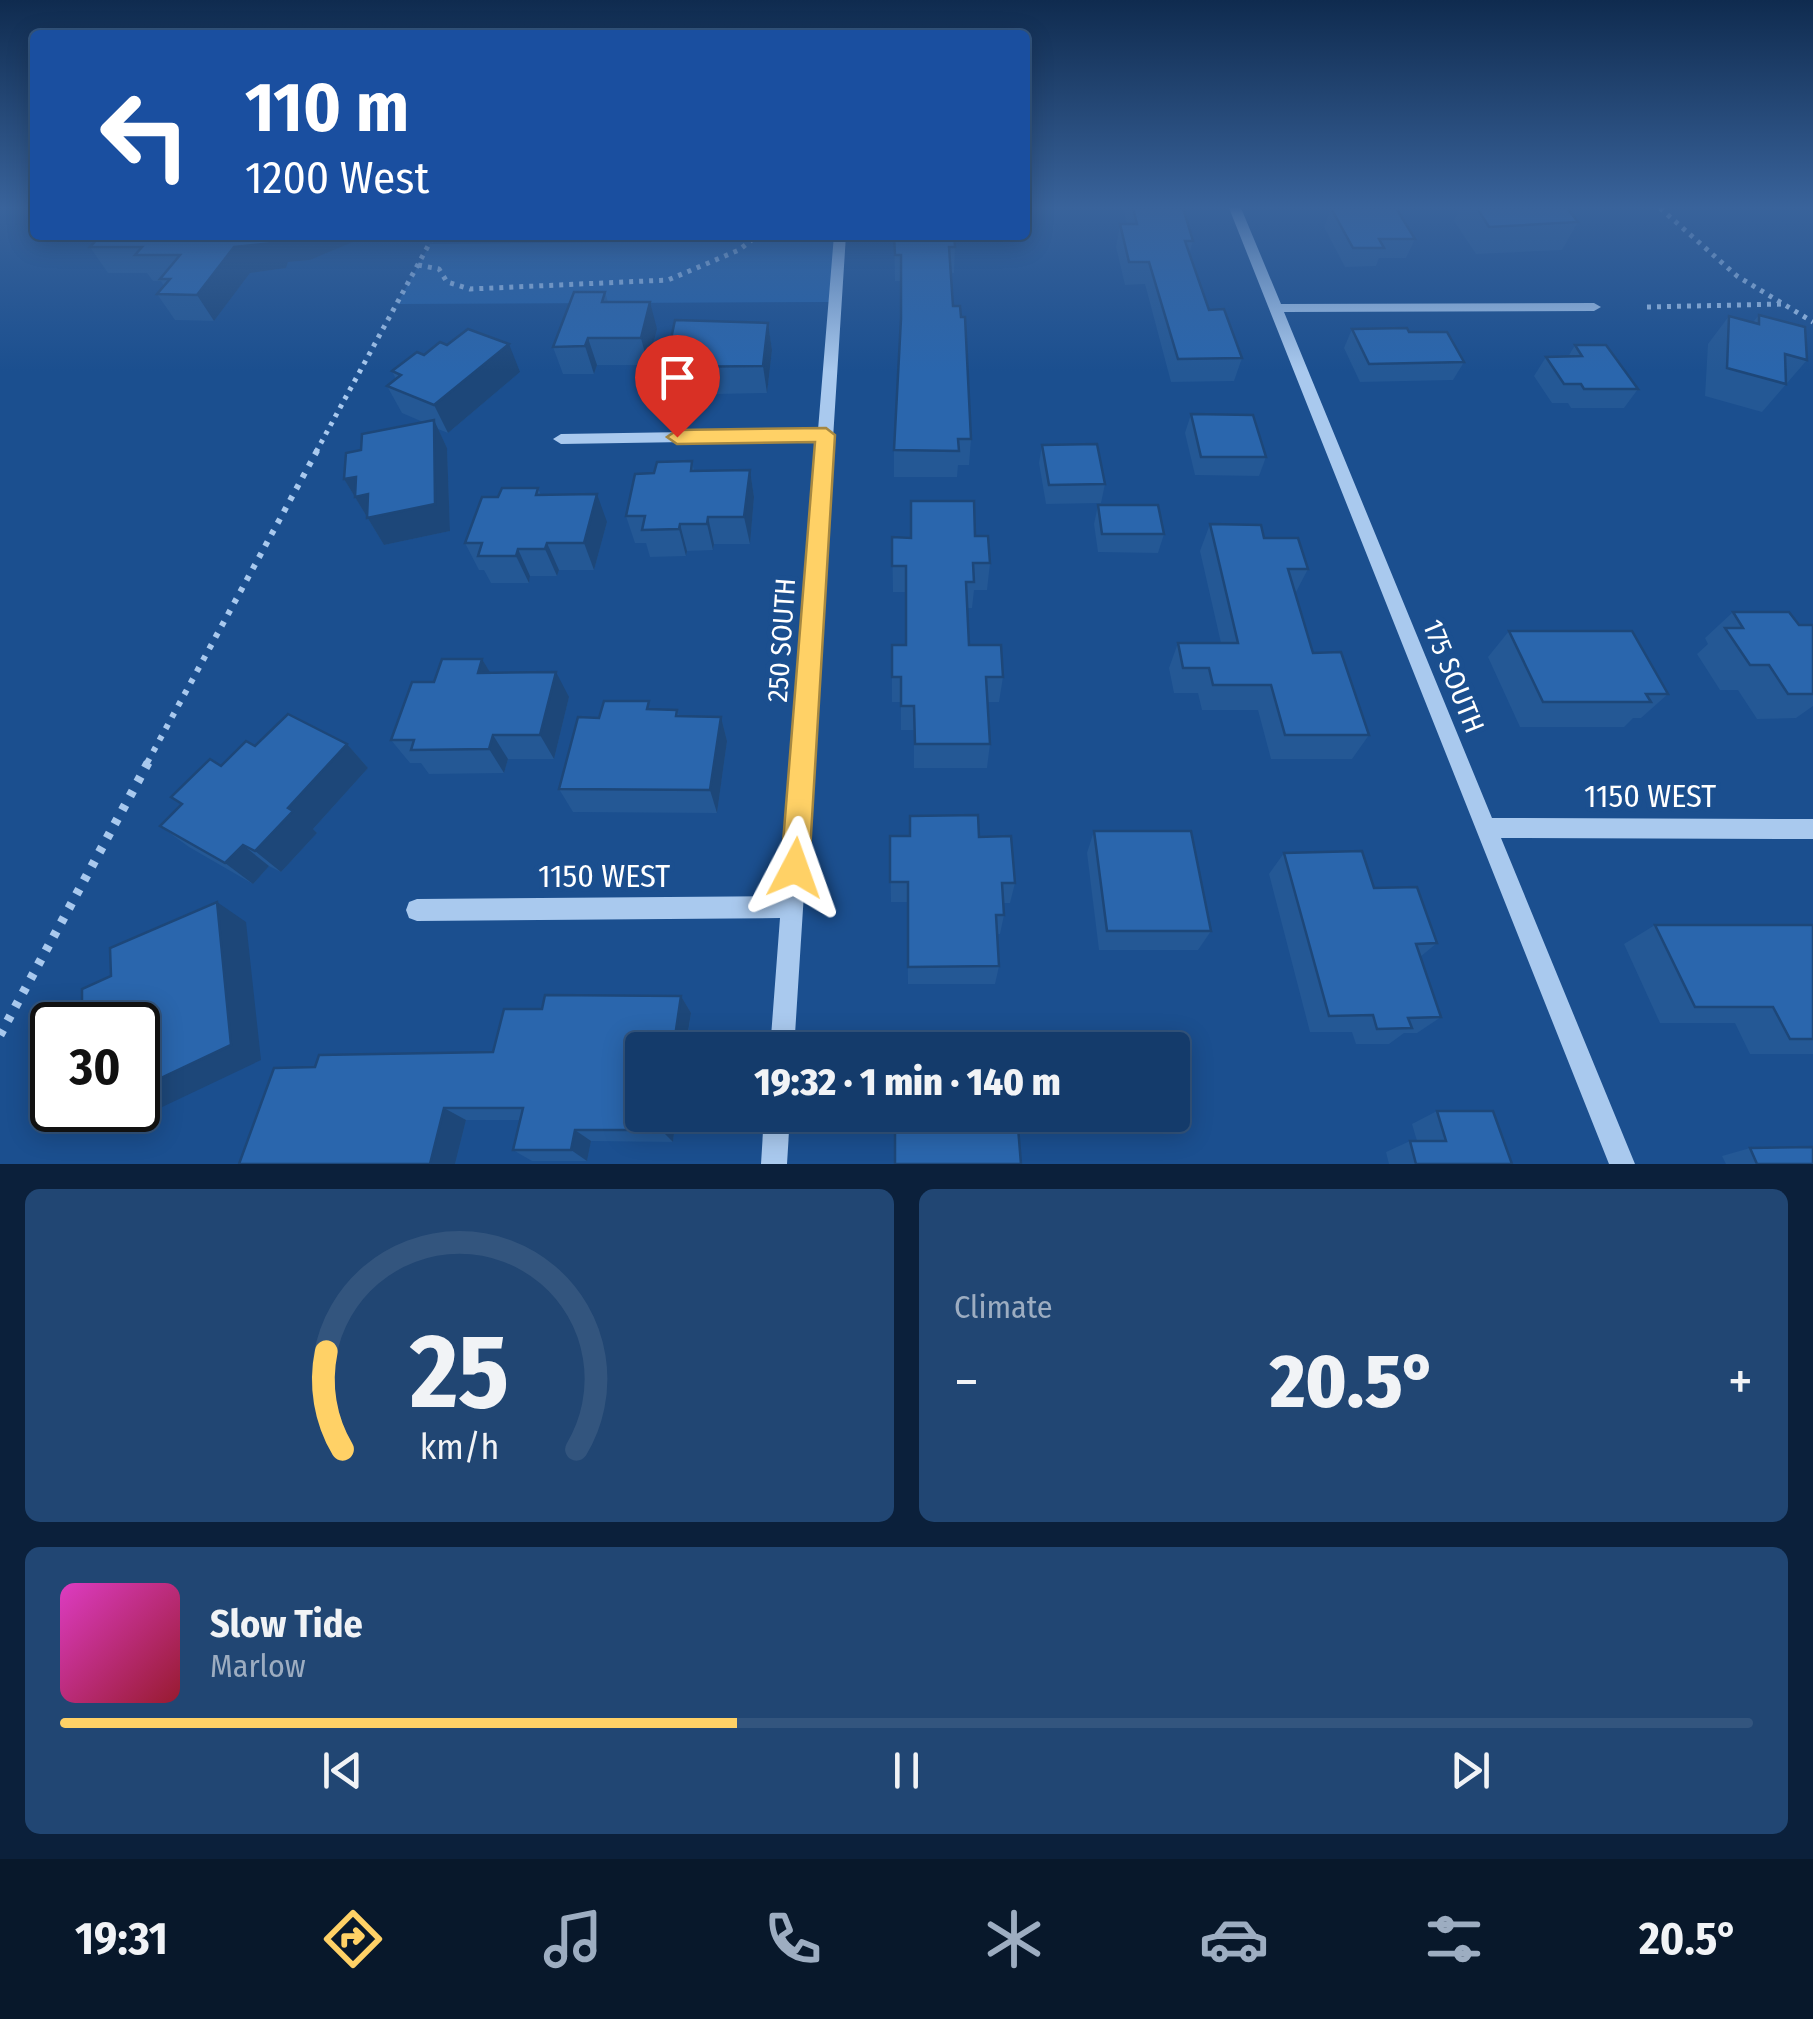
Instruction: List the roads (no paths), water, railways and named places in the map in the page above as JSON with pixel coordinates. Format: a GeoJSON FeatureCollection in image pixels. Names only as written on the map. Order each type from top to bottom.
{"type":"FeatureCollection","features":[{"type":"Feature","properties":{"kind":"street","name":"250 SOUTH"},"geometry":{"type":"LineString","coordinates":[[783,1032],[838,262]]}},
{"type":"Feature","properties":{"kind":"street","name":"175 SOUTH"},"geometry":{"type":"LineString","coordinates":[[1257,262],[1622,1164]]}},
{"type":"Feature","properties":{"kind":"street"},"geometry":{"type":"LineString","coordinates":[[1276,308],[1594,308]]}},
{"type":"Feature","properties":{"kind":"street"},"geometry":{"type":"LineString","coordinates":[[561,439],[826,435]]}},
{"type":"Feature","properties":{"kind":"street","name":"1150 WEST"},"geometry":{"type":"LineString","coordinates":[[1486,828],[1813,829]]}},
{"type":"Feature","properties":{"kind":"street","name":"1150 WEST"},"geometry":{"type":"LineString","coordinates":[[417,910],[792,907]]}},
{"type":"Feature","properties":{"kind":"street"},"geometry":{"type":"LineString","coordinates":[[774,1164],[777,1132]]}}]}
